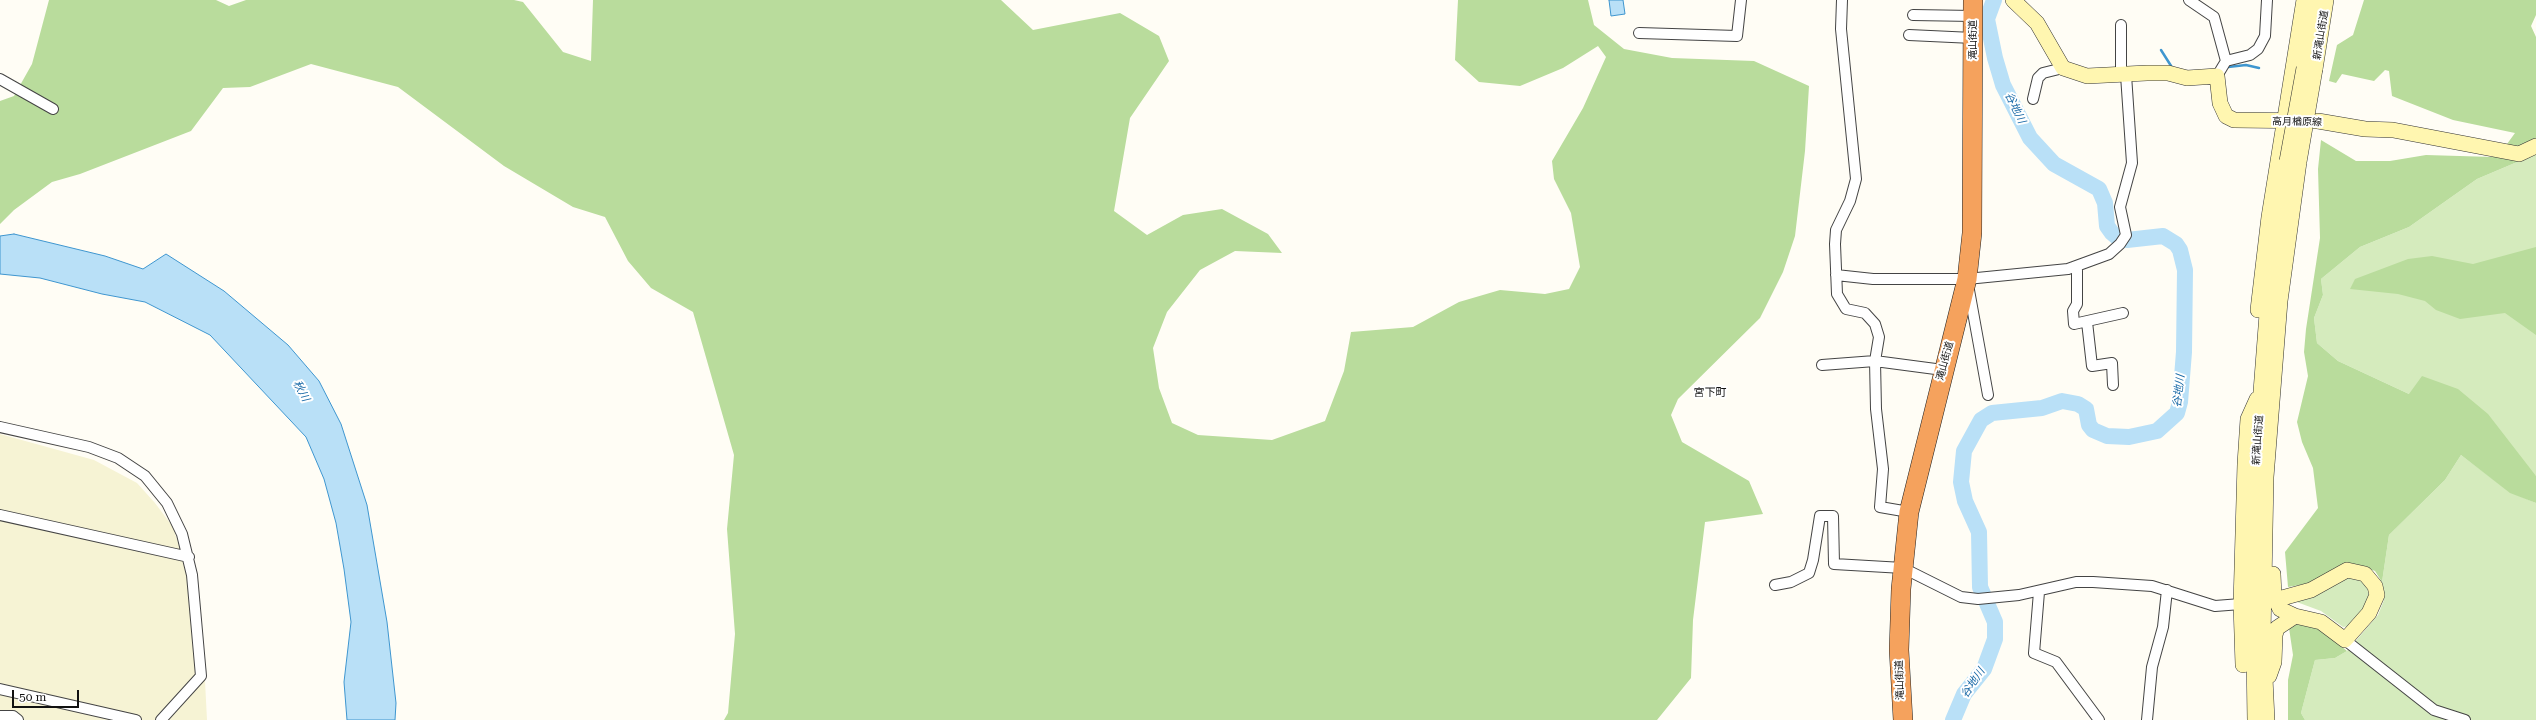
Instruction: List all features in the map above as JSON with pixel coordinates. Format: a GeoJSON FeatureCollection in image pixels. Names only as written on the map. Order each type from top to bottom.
{"type":"FeatureCollection","features":[{"type":"Feature","properties":{"kind":"highway","name":"滝山街道"},"geometry":{"type":"LineString","coordinates":[[1903,720],[1899,650],[1903,568],[1909,512],[1943,370],[1967,279],[1972,233],[1973,8]]}},
{"type":"Feature","properties":{"kind":"main road"},"geometry":{"type":"LineString","coordinates":[[2013,0],[2037,23],[2066,70],[2087,76],[2168,74],[2187,78],[2217,76]]}},
{"type":"Feature","properties":{"kind":"main road"},"geometry":{"type":"LineString","coordinates":[[2263,359],[2258,305],[2269,217],[2304,0]]}},
{"type":"Feature","properties":{"kind":"main road","name":"新滝山街道"},"geometry":{"type":"LineString","coordinates":[[2310,69],[2314,0]]}},
{"type":"Feature","properties":{"kind":"main road","name":"新滝山街道"},"geometry":{"type":"LineString","coordinates":[[2310,69],[2326,0]]}},
{"type":"Feature","properties":{"kind":"main road"},"geometry":{"type":"LineString","coordinates":[[2293,161],[2310,69]]}},
{"type":"Feature","properties":{"kind":"main road","name":"高月楢原線"},"geometry":{"type":"LineString","coordinates":[[2217,76],[2220,103],[2230,119],[2285,122],[2318,121],[2365,129],[2393,130],[2519,154],[2536,146]]}},
{"type":"Feature","properties":{"kind":"main road","name":"新滝山街道"},"geometry":{"type":"LineString","coordinates":[[2255,720],[2253,515],[2263,359],[2293,161]]}},
{"type":"Feature","properties":{"kind":"main road","name":"新滝山街道"},"geometry":{"type":"LineString","coordinates":[[2266,720],[2264,522],[2274,361],[2293,161]]}},
{"type":"Feature","properties":{"kind":"main road"},"geometry":{"type":"LineString","coordinates":[[2245,720],[2242,518],[2248,419],[2261,391]]}},
{"type":"Feature","properties":{"kind":"main road"},"geometry":{"type":"LineString","coordinates":[[2264,522],[2276,601],[2280,609],[2295,616],[2321,622],[2345,640],[2374,604],[2375,586],[2365,574],[2347,570],[2311,590],[2282,598]]}},
{"type":"Feature","properties":{"kind":"main road"},"geometry":{"type":"LineString","coordinates":[[2265,685],[2274,662],[2275,635],[2277,628],[2295,616]]}},
{"type":"Feature","properties":{"kind":"street"},"geometry":{"type":"LineString","coordinates":[[1639,33],[1737,36],[1741,0]]}},
{"type":"Feature","properties":{"kind":"street"},"geometry":{"type":"LineString","coordinates":[[1842,0],[1841,29],[1856,179],[1850,201],[1836,230],[1837,294],[1840,303],[1846,309],[1865,313],[1875,324],[1879,337],[1875,361],[1876,409],[1883,470],[1880,507],[1909,512]]}},
{"type":"Feature","properties":{"kind":"street"},"geometry":{"type":"LineString","coordinates":[[2189,0],[2214,17],[2226,61]]}},
{"type":"Feature","properties":{"kind":"street"},"geometry":{"type":"LineString","coordinates":[[2217,76],[2226,61],[2250,55],[2258,49],[2265,36],[2267,0]]}},
{"type":"Feature","properties":{"kind":"street"},"geometry":{"type":"LineString","coordinates":[[1913,15],[1973,8]]}},
{"type":"Feature","properties":{"kind":"street"},"geometry":{"type":"LineString","coordinates":[[1836,275],[1873,279],[1967,279],[2049,272],[2077,266],[2109,254],[2123,240],[2120,208],[2132,163],[2123,75],[2121,25]]}},
{"type":"Feature","properties":{"kind":"street"},"geometry":{"type":"LineString","coordinates":[[1908,35],[1973,38]]}},
{"type":"Feature","properties":{"kind":"street"},"geometry":{"type":"LineString","coordinates":[[2033,99],[2038,78],[2043,73],[2066,70]]}},
{"type":"Feature","properties":{"kind":"street"},"geometry":{"type":"LineString","coordinates":[[0,79],[53,109]]}},
{"type":"Feature","properties":{"kind":"street"},"geometry":{"type":"LineString","coordinates":[[2077,266],[2077,304],[2073,311],[2074,324],[2123,313]]}},
{"type":"Feature","properties":{"kind":"street"},"geometry":{"type":"LineString","coordinates":[[1967,279],[1988,395]]}},
{"type":"Feature","properties":{"kind":"street"},"geometry":{"type":"LineString","coordinates":[[2087,322],[2092,366],[2112,363],[2113,385]]}},
{"type":"Feature","properties":{"kind":"street"},"geometry":{"type":"LineString","coordinates":[[1822,365],[1875,361],[1943,370]]}},
{"type":"Feature","properties":{"kind":"street"},"geometry":{"type":"LineString","coordinates":[[0,426],[89,447],[133,467],[157,488],[167,503],[182,534],[189,557],[192,575],[200,676],[160,720]]}},
{"type":"Feature","properties":{"kind":"street"},"geometry":{"type":"LineString","coordinates":[[0,515],[189,557]]}},
{"type":"Feature","properties":{"kind":"street"},"geometry":{"type":"LineString","coordinates":[[1775,585],[1792,582],[1809,573],[1813,560],[1820,516],[1833,516],[1834,564],[1903,568],[1954,594],[1978,599],[2039,592],[2076,582],[2093,582],[2152,586],[2215,606],[2244,604]]}},
{"type":"Feature","properties":{"kind":"street"},"geometry":{"type":"LineString","coordinates":[[2147,720],[2152,667],[2163,627],[2167,590]]}},
{"type":"Feature","properties":{"kind":"street"},"geometry":{"type":"LineString","coordinates":[[2039,592],[2034,653],[2056,662],[2099,720]]}},
{"type":"Feature","properties":{"kind":"street"},"geometry":{"type":"LineString","coordinates":[[2345,640],[2434,710],[2465,720]]}},
{"type":"Feature","properties":{"kind":"street"},"geometry":{"type":"LineString","coordinates":[[0,689],[136,720]]}},
{"type":"Feature","properties":{"kind":"street"},"geometry":{"type":"LineString","coordinates":[[0,716],[13,716],[18,720]]}},
{"type":"Feature","properties":{"kind":"shaded area"},"geometry":{"type":"Polygon","coordinates":[[[0,434],[94,460],[137,483],[155,503],[173,527],[188,574],[196,658],[205,681],[207,720],[24,720],[18,714],[0,712],[0,434]]]}},
{"type":"Feature","properties":{"kind":"green space"},"geometry":{"type":"Polygon","coordinates":[[[49,0],[216,0],[229,6],[246,0],[514,0],[523,2],[563,52],[591,61],[593,0],[1001,0],[1033,30],[1120,13],[1159,36],[1169,61],[1130,118],[1114,211],[1147,235],[1183,215],[1222,209],[1268,234],[1282,253],[1235,251],[1200,270],[1167,312],[1153,348],[1159,388],[1172,423],[1198,435],[1272,440],[1325,421],[1344,371],[1351,332],[1413,327],[1459,302],[1500,290],[1545,294],[1569,289],[1580,267],[1571,213],[1554,179],[1552,161],[1583,108],[1606,57],[1598,46],[1563,68],[1520,86],[1479,82],[1455,60],[1458,0],[1588,0],[1594,25],[1624,49],[1672,58],[1754,61],[1809,86],[1805,151],[1795,236],[1783,272],[1760,318],[1678,399],[1671,415],[1682,442],[1749,481],[1763,514],[1705,522],[1693,620],[1691,678],[1657,720],[724,720],[728,713],[735,634],[727,529],[734,455],[693,312],[651,288],[628,261],[605,217],[573,207],[504,166],[398,87],[311,64],[250,87],[223,88],[191,131],[80,174],[52,182],[14,210],[0,224],[0,101],[14,96],[32,64],[49,0]]]}},
{"type":"Feature","properties":{"kind":"green space"},"geometry":{"type":"Polygon","coordinates":[[[2364,0],[2536,0],[2536,15],[2531,26],[2536,37],[2536,154],[2477,179],[2409,227],[2360,247],[2321,279],[2323,295],[2314,318],[2317,343],[2338,361],[2409,394],[2422,376],[2458,389],[2488,414],[2536,476],[2536,503],[2510,493],[2461,455],[2445,480],[2389,535],[2382,582],[2375,571],[2362,566],[2311,583],[2288,587],[2285,552],[2318,508],[2313,468],[2302,442],[2297,422],[2308,376],[2304,352],[2306,329],[2320,238],[2318,169],[2321,140],[2356,161],[2390,161],[2426,155],[2493,157],[2507,144],[2515,133],[2453,120],[2392,96],[2389,71],[2385,70],[2374,81],[2342,74],[2336,83],[2329,81],[2337,45],[2353,35],[2364,0]]]}},
{"type":"Feature","properties":{"kind":"green space"},"geometry":{"type":"Polygon","coordinates":[[[2536,154],[2536,476],[2409,394],[2338,361],[2317,343],[2314,318],[2323,295],[2321,279],[2360,247],[2409,227],[2477,179],[2536,154]]]}},
{"type":"Feature","properties":{"kind":"green space"},"geometry":{"type":"Polygon","coordinates":[[[2536,247],[2536,335],[2505,313],[2460,319],[2436,310],[2425,301],[2398,294],[2350,289],[2355,279],[2408,259],[2432,256],[2473,264],[2536,247]]]}},
{"type":"Feature","properties":{"kind":"green space"},"geometry":{"type":"Polygon","coordinates":[[[2461,455],[2510,492],[2536,503],[2536,720],[2305,720],[2301,713],[2315,660],[2335,658],[2347,651],[2378,615],[2384,600],[2382,582],[2389,535],[2445,480],[2461,455]]]}},
{"type":"Feature","properties":{"kind":"green space"},"geometry":{"type":"Polygon","coordinates":[[[2356,575],[2367,585],[2370,598],[2368,607],[2349,626],[2343,627],[2321,611],[2294,601],[2342,577],[2356,575]]]}},
{"type":"Feature","properties":{"kind":"green space"},"geometry":{"type":"Polygon","coordinates":[[[2300,623],[2316,625],[2347,651],[2335,658],[2315,660],[2301,713],[2305,720],[2288,720],[2288,680],[2293,655],[2289,628],[2300,623]]]}},
{"type":"Feature","properties":{"kind":"water"},"geometry":{"type":"Polygon","coordinates":[[[1609,0],[1623,0],[1625,14],[1611,16],[1609,0]]]}},
{"type":"Feature","properties":{"kind":"water","name":"秋川"},"geometry":{"type":"Polygon","coordinates":[[[14,234],[105,256],[143,269],[166,254],[224,291],[288,345],[319,381],[341,424],[367,505],[387,622],[396,703],[395,720],[347,720],[344,682],[351,622],[344,569],[336,523],[324,479],[306,437],[210,335],[145,302],[102,294],[40,278],[0,274],[0,236],[14,234]]]}},
{"type":"Feature","properties":{"kind":"waterway","name":"谷地川"},"geometry":{"type":"LineString","coordinates":[[1953,720],[1964,694],[1984,669],[1995,639],[1995,622],[1980,587],[1979,532],[1965,501],[1961,482],[1964,451],[1981,420],[1992,413],[2042,408],[2062,401],[2078,404],[2086,409],[2089,425],[2093,430],[2107,436],[2129,437],[2157,431],[2177,413],[2180,402],[2184,352],[2185,270],[2180,250],[2176,244],[2163,236],[2127,240],[2119,239],[2107,226],[2105,203],[2099,189],[2054,164],[2030,138],[2003,85],[1995,58],[1987,19],[1994,0]]}},
{"type":"Feature","properties":{"kind":"waterway"},"geometry":{"type":"LineString","coordinates":[[2161,50],[2173,69]]}},
{"type":"Feature","properties":{"kind":"waterway"},"geometry":{"type":"LineString","coordinates":[[2228,67],[2246,65],[2259,68]]}},
{"type":"Feature","properties":{"kind":"district","name":"宮下町"},"geometry":{"type":"Point","coordinates":[1710,393]}}]}
